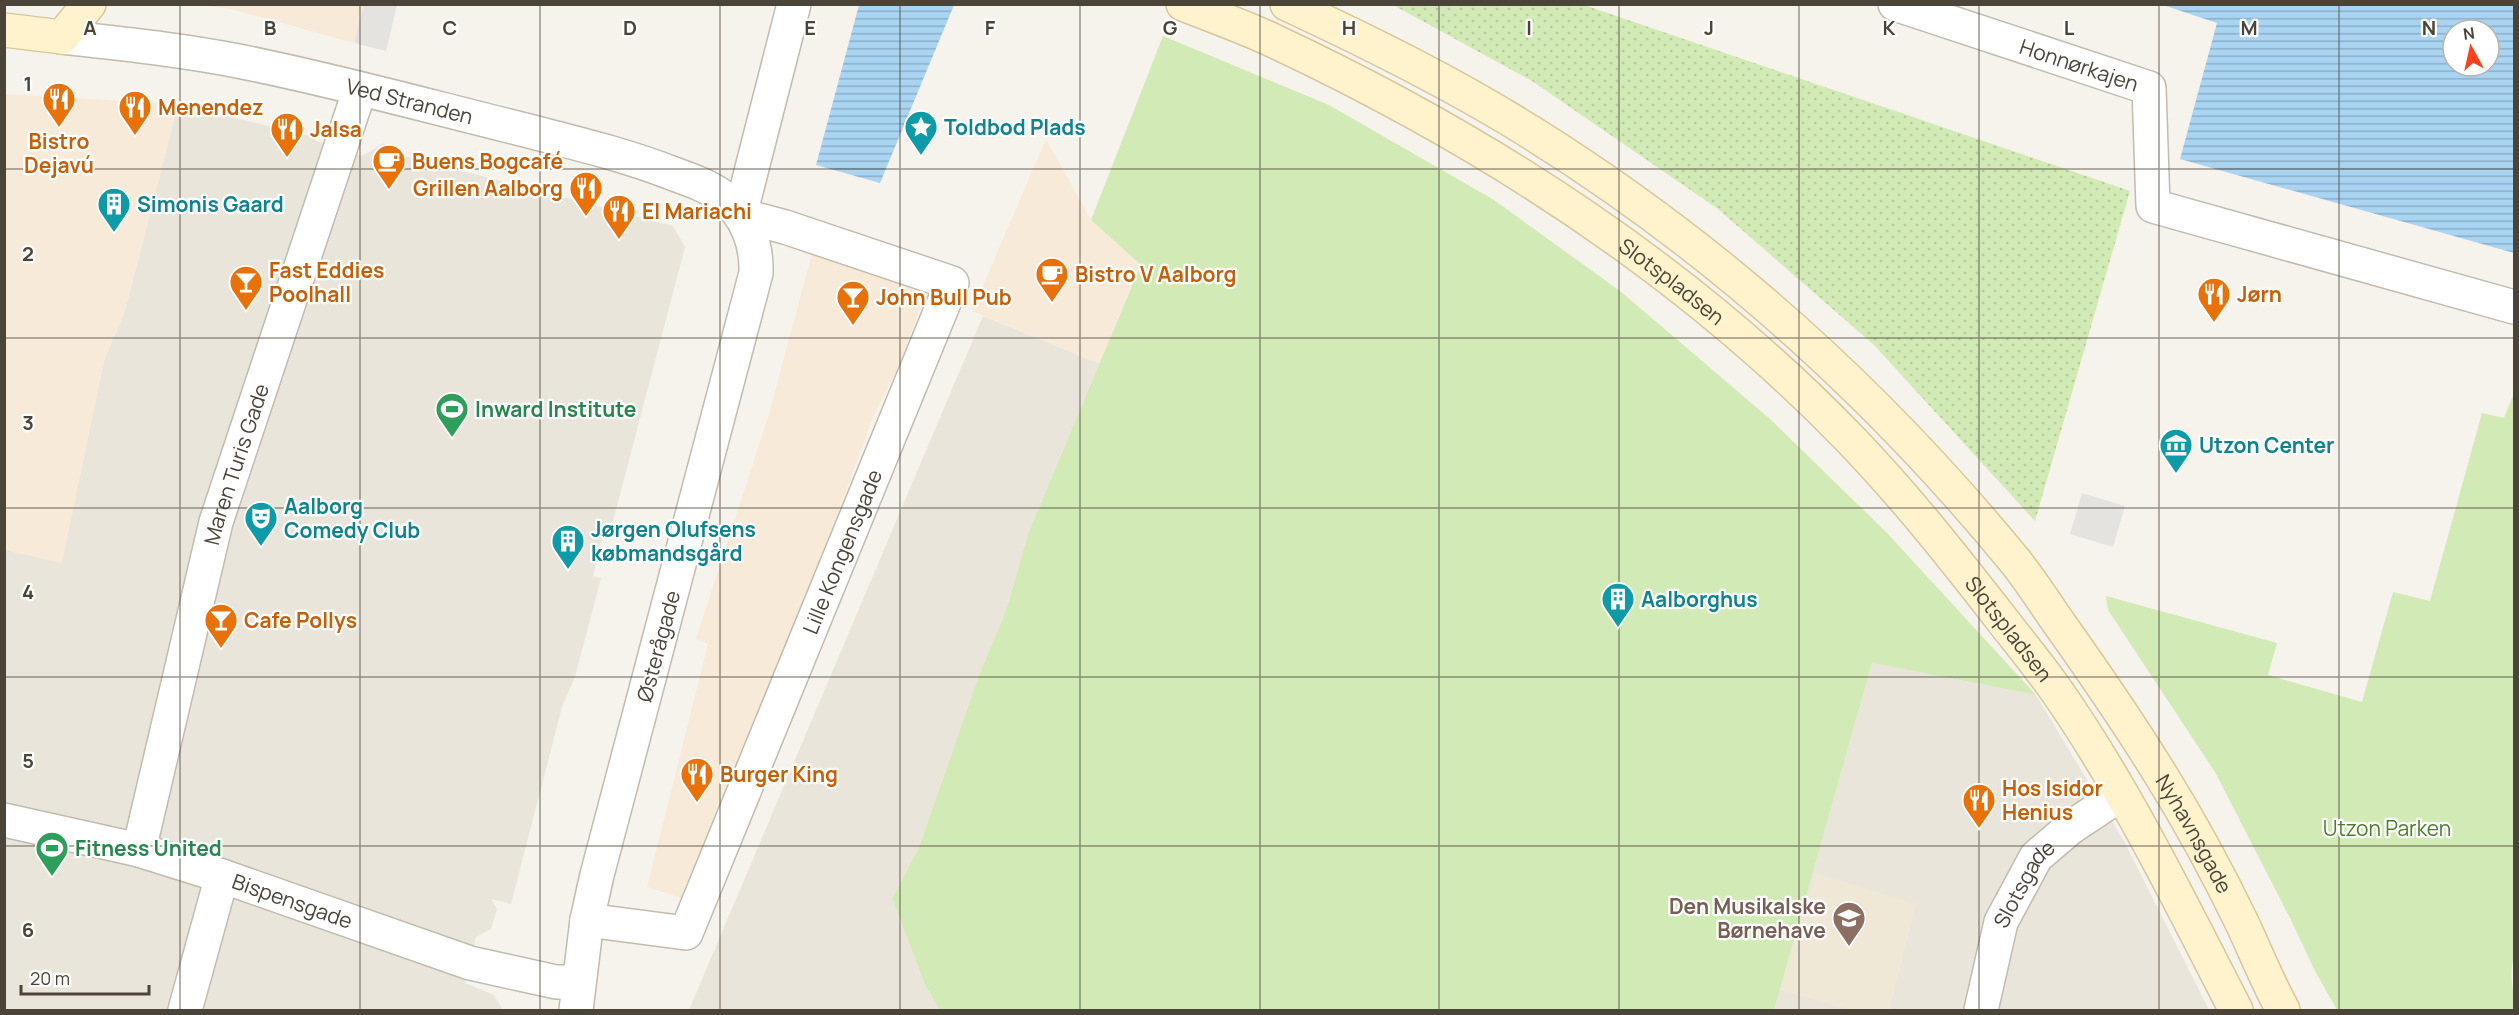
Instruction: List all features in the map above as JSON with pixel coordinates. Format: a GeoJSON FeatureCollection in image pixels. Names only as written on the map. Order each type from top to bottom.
{"type":"FeatureCollection","features":[{"type":"Feature","properties":{"kind":"main road"},"geometry":{"type":"LineString","coordinates":[[62,4],[62,37]]}},
{"type":"Feature","properties":{"kind":"main road"},"geometry":{"type":"LineString","coordinates":[[62,37],[89,4]]}},
{"type":"Feature","properties":{"kind":"main road","name":"Slotspladsen"},"geometry":{"type":"LineString","coordinates":[[1183,4],[1271,39],[1436,124],[1562,200],[1697,299],[1784,375],[1850,439],[1920,514],[2056,691]]}},
{"type":"Feature","properties":{"kind":"main road","name":"Slotspladsen"},"geometry":{"type":"LineString","coordinates":[[1287,4],[1437,78],[1532,133],[1622,193],[1709,258],[1793,328],[1872,402],[1947,481],[2018,565],[2091,668]]}},
{"type":"Feature","properties":{"kind":"main road","name":"Ved Stranden"},"geometry":{"type":"LineString","coordinates":[[4,30],[62,37]]}},
{"type":"Feature","properties":{"kind":"main road","name":"Nyhavnsgade"},"geometry":{"type":"LineString","coordinates":[[2091,668],[2160,773],[2241,921],[2283,1011]]}},
{"type":"Feature","properties":{"kind":"main road","name":"Nyhavnsgade"},"geometry":{"type":"LineString","coordinates":[[2056,691],[2121,794],[2236,1011]]}},
{"type":"Feature","properties":{"kind":"street"},"geometry":{"type":"LineString","coordinates":[[740,215],[794,4]]}},
{"type":"Feature","properties":{"kind":"street","name":"Honnørkajen"},"geometry":{"type":"LineString","coordinates":[[1895,4],[2149,88],[2153,206],[2514,307]]}},
{"type":"Feature","properties":{"kind":"street","name":"Ved Stranden"},"geometry":{"type":"LineString","coordinates":[[62,37],[184,52],[241,62],[360,88],[644,162],[702,185],[724,198],[740,215]]}},
{"type":"Feature","properties":{"kind":"street","name":"Maren Turis Gade"},"geometry":{"type":"LineString","coordinates":[[139,850],[216,522],[360,88]]}},
{"type":"Feature","properties":{"kind":"street","name":"Lille Kongensgade"},"geometry":{"type":"LineString","coordinates":[[587,920],[686,933],[952,283],[785,227],[740,215]]}},
{"type":"Feature","properties":{"kind":"street","name":"Østerågade"},"geometry":{"type":"LineString","coordinates":[[577,996],[587,920],[597,875],[756,273],[754,246],[749,230],[740,215]]}},
{"type":"Feature","properties":{"kind":"street","name":"Slotsgade"},"geometry":{"type":"LineString","coordinates":[[1981,1011],[2001,922],[2036,857],[2070,828],[2121,794]]}},
{"type":"Feature","properties":{"kind":"street","name":"Bispensgade"},"geometry":{"type":"LineString","coordinates":[[4,820],[139,850],[222,876],[470,963],[556,982],[577,996]]}},
{"type":"Feature","properties":{"kind":"street"},"geometry":{"type":"LineString","coordinates":[[185,1011],[222,876]]}},
{"type":"Feature","properties":{"kind":"shaded area"},"geometry":{"type":"Polygon","coordinates":[[[200,5],[364,5],[354,43],[231,9],[200,5]]]}},
{"type":"Feature","properties":{"kind":"shaded area"},"geometry":{"type":"Polygon","coordinates":[[[364,5],[397,5],[386,51],[354,43],[364,5]]]}},
{"type":"Feature","properties":{"kind":"shaded area"},"geometry":{"type":"Polygon","coordinates":[[[5,94],[178,104],[124,315],[105,357],[62,563],[5,550],[5,94]]]}},
{"type":"Feature","properties":{"kind":"shaded area"},"geometry":{"type":"Polygon","coordinates":[[[178,104],[310,136],[316,141],[362,156],[384,143],[390,152],[673,226],[685,247],[612,525],[605,522],[593,576],[601,578],[575,677],[562,707],[511,904],[491,899],[497,909],[491,929],[476,937],[465,983],[494,995],[503,1010],[5,1010],[5,550],[61,562],[105,357],[124,315],[178,104]]]}},
{"type":"Feature","properties":{"kind":"shaded area"},"geometry":{"type":"Polygon","coordinates":[[[1046,139],[1091,220],[1141,265],[1100,364],[972,311],[1046,139]]]}},
{"type":"Feature","properties":{"kind":"shaded area"},"geometry":{"type":"Polygon","coordinates":[[[814,246],[928,286],[898,368],[873,417],[809,592],[804,596],[756,723],[684,899],[647,887],[708,644],[696,639],[769,414],[814,246]]]}},
{"type":"Feature","properties":{"kind":"shaded area"},"geometry":{"type":"Polygon","coordinates":[[[983,316],[1100,364],[1028,534],[1006,611],[979,675],[918,850],[892,898],[925,985],[940,1010],[689,1010],[983,316]]]}},
{"type":"Feature","properties":{"kind":"shaded area"},"geometry":{"type":"Polygon","coordinates":[[[2082,493],[2125,506],[2113,547],[2070,534],[2082,493]]]}},
{"type":"Feature","properties":{"kind":"shaded area"},"geometry":{"type":"Polygon","coordinates":[[[1872,663],[2036,695],[2124,841],[2209,1010],[1774,1010],[1872,663]]]}},
{"type":"Feature","properties":{"kind":"shaded area","name":"Den Musikalske Børnehave"},"geometry":{"type":"Polygon","coordinates":[[[1815,873],[1916,904],[1890,1010],[1851,1010],[1779,990],[1815,873]]]}},
{"type":"Feature","properties":{"kind":"green space"},"geometry":{"type":"Polygon","coordinates":[[[1393,5],[1584,5],[2130,191],[2035,521],[1874,345],[1718,209],[1532,81],[1393,5]]]}},
{"type":"Feature","properties":{"kind":"green space"},"geometry":{"type":"Polygon","coordinates":[[[1163,36],[1329,105],[1494,200],[1620,291],[1769,418],[1887,533],[2036,695],[1872,663],[1774,1010],[940,1010],[925,985],[892,898],[918,850],[979,675],[1006,611],[1028,534],[1141,265],[1091,220],[1163,36]]]}},
{"type":"Feature","properties":{"kind":"green space","name":"Utzon Parken"},"geometry":{"type":"Polygon","coordinates":[[[2514,393],[2514,958],[2512,971],[2514,1010],[2337,1010],[2215,772],[2108,610],[2106,596],[2277,643],[2268,675],[2362,702],[2393,592],[2430,601],[2482,413],[2504,418],[2514,393]]]}},
{"type":"Feature","properties":{"kind":"water"},"geometry":{"type":"Polygon","coordinates":[[[859,5],[954,5],[880,183],[816,165],[859,5]]]}},
{"type":"Feature","properties":{"kind":"water"},"geometry":{"type":"Polygon","coordinates":[[[2163,5],[2514,5],[2514,253],[2180,159],[2217,23],[2163,5]]]}},
{"type":"Feature","properties":{"kind":"place","name":"Bistro Dejavú"},"geometry":{"type":"Point","coordinates":[59,128]}},
{"type":"Feature","properties":{"kind":"place","name":"Menendez"},"geometry":{"type":"Point","coordinates":[135,136]}},
{"type":"Feature","properties":{"kind":"place","name":"Toldbod Plads"},"geometry":{"type":"Point","coordinates":[921,156]}},
{"type":"Feature","properties":{"kind":"place","name":"Jalsa"},"geometry":{"type":"Point","coordinates":[287,158]}},
{"type":"Feature","properties":{"kind":"place","name":"Buens Bogcafé"},"geometry":{"type":"Point","coordinates":[389,190]}},
{"type":"Feature","properties":{"kind":"place","name":"Grillen Aalborg"},"geometry":{"type":"Point","coordinates":[586,217]}},
{"type":"Feature","properties":{"kind":"place","name":"Simonis Gaard"},"geometry":{"type":"Point","coordinates":[114,233]}},
{"type":"Feature","properties":{"kind":"place","name":"El Mariachi"},"geometry":{"type":"Point","coordinates":[619,240]}},
{"type":"Feature","properties":{"kind":"place","name":"Bistro V Aalborg"},"geometry":{"type":"Point","coordinates":[1052,303]}},
{"type":"Feature","properties":{"kind":"place","name":"Fast Eddies Poolhall"},"geometry":{"type":"Point","coordinates":[246,311]}},
{"type":"Feature","properties":{"kind":"place","name":"Jørn"},"geometry":{"type":"Point","coordinates":[2214,323]}},
{"type":"Feature","properties":{"kind":"place","name":"John Bull Pub"},"geometry":{"type":"Point","coordinates":[853,326]}},
{"type":"Feature","properties":{"kind":"place","name":"Inward Institute"},"geometry":{"type":"Point","coordinates":[452,438]}},
{"type":"Feature","properties":{"kind":"place","name":"Utzon Center"},"geometry":{"type":"Point","coordinates":[2176,474]}},
{"type":"Feature","properties":{"kind":"place","name":"Aalborg Comedy Club"},"geometry":{"type":"Point","coordinates":[261,547]}},
{"type":"Feature","properties":{"kind":"place","name":"Jørgen Olufsens købmandsgård"},"geometry":{"type":"Point","coordinates":[568,570]}},
{"type":"Feature","properties":{"kind":"place","name":"Aalborghus"},"geometry":{"type":"Point","coordinates":[1618,628]}},
{"type":"Feature","properties":{"kind":"place","name":"Cafe Pollys"},"geometry":{"type":"Point","coordinates":[221,649]}},
{"type":"Feature","properties":{"kind":"place","name":"Burger King"},"geometry":{"type":"Point","coordinates":[697,803]}},
{"type":"Feature","properties":{"kind":"place","name":"Hos Isidor Henius"},"geometry":{"type":"Point","coordinates":[1979,829]}},
{"type":"Feature","properties":{"kind":"place","name":"Fitness United"},"geometry":{"type":"Point","coordinates":[52,877]}},
{"type":"Feature","properties":{"kind":"place","name":"Den Musikalske Børnehave"},"geometry":{"type":"Point","coordinates":[1849,947]}}]}
